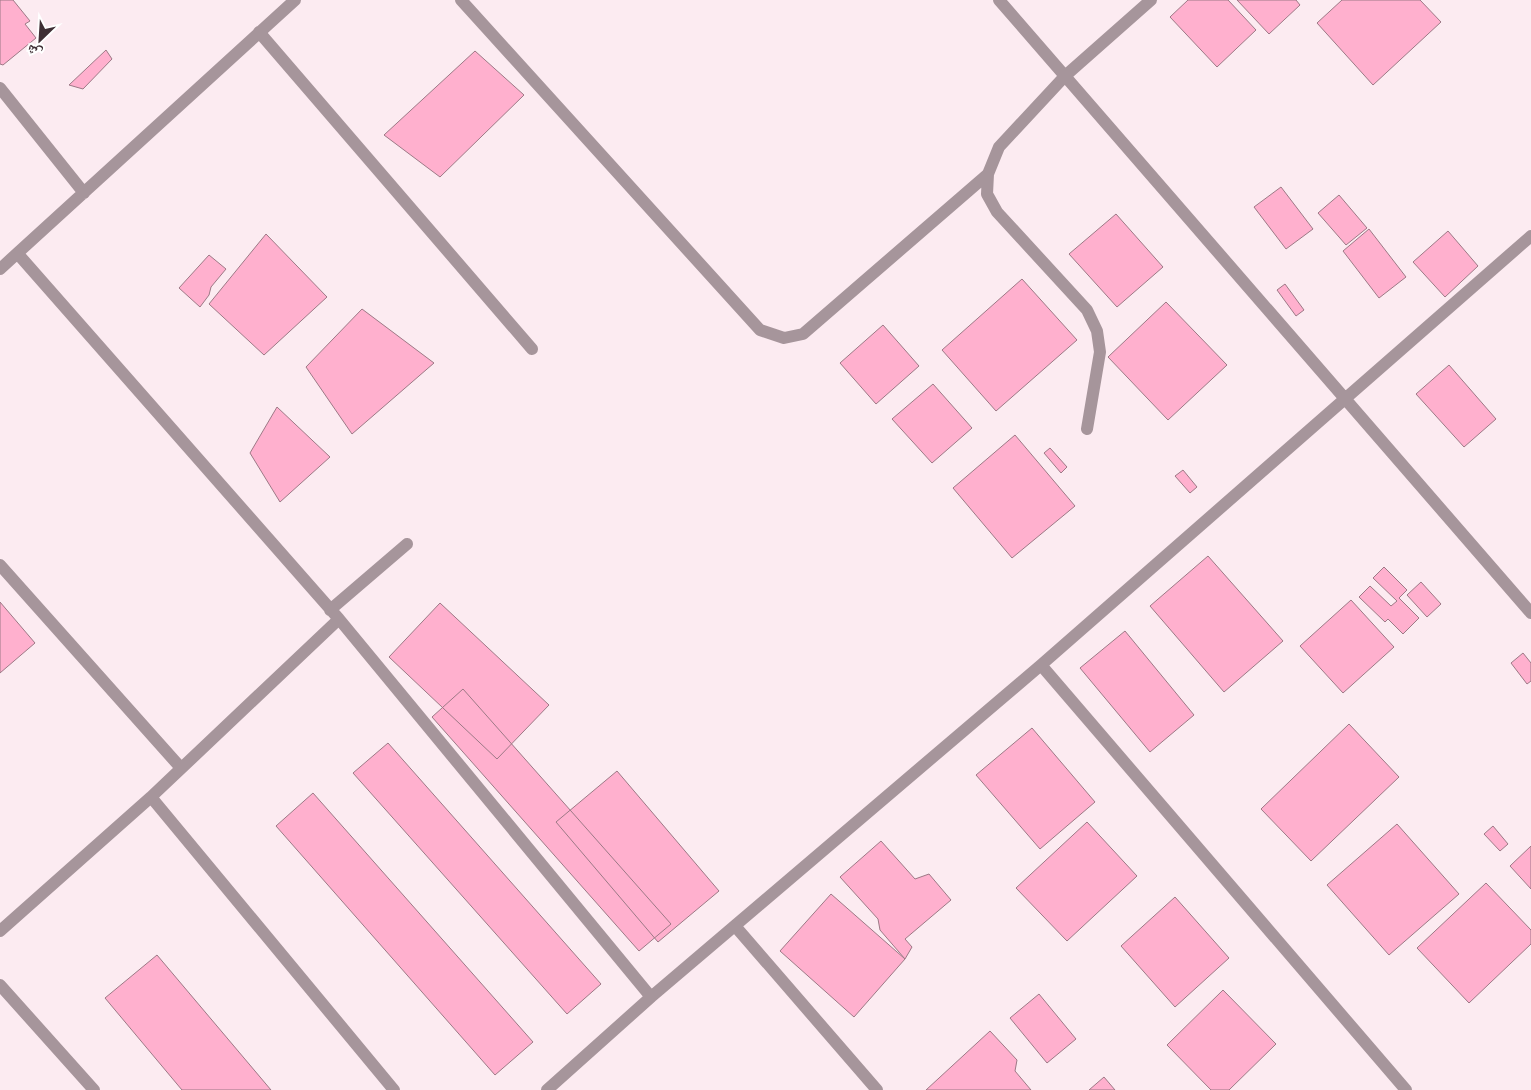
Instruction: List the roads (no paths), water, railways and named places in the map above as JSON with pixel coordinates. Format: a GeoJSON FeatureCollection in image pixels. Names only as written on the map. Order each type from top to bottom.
{"type":"FeatureCollection","features":[{"type":"Feature","properties":{"kind":"street"},"geometry":{"type":"LineString","coordinates":[[0,269],[295,0]]}},
{"type":"Feature","properties":{"kind":"street"},"geometry":{"type":"LineString","coordinates":[[461,0],[760,330],[784,338],[803,334],[988,174]]}},
{"type":"Feature","properties":{"kind":"street"},"geometry":{"type":"LineString","coordinates":[[999,0],[1531,613]]}},
{"type":"Feature","properties":{"kind":"street"},"geometry":{"type":"LineString","coordinates":[[1087,430],[1100,352],[1097,331],[1087,310],[997,212],[987,194],[988,174],[999,147],[1065,76],[1151,0]]}},
{"type":"Feature","properties":{"kind":"street"},"geometry":{"type":"LineString","coordinates":[[259,32],[532,349]]}},
{"type":"Feature","properties":{"kind":"street"},"geometry":{"type":"LineString","coordinates":[[0,88],[84,193]]}},
{"type":"Feature","properties":{"kind":"street"},"geometry":{"type":"LineString","coordinates":[[547,1090],[651,996],[1041,665],[1347,400],[1531,236]]}},
{"type":"Feature","properties":{"kind":"street"},"geometry":{"type":"LineString","coordinates":[[18,254],[334,614],[651,996]]}},
{"type":"Feature","properties":{"kind":"street"},"geometry":{"type":"LineString","coordinates":[[0,931],[151,797],[334,614],[407,544]]}},
{"type":"Feature","properties":{"kind":"street"},"geometry":{"type":"LineString","coordinates":[[0,565],[181,768]]}},
{"type":"Feature","properties":{"kind":"street"},"geometry":{"type":"LineString","coordinates":[[1041,665],[1406,1090]]}},
{"type":"Feature","properties":{"kind":"street"},"geometry":{"type":"LineString","coordinates":[[151,797],[394,1090]]}},
{"type":"Feature","properties":{"kind":"street"},"geometry":{"type":"LineString","coordinates":[[735,926],[877,1090]]}},
{"type":"Feature","properties":{"kind":"street"},"geometry":{"type":"LineString","coordinates":[[0,985],[94,1090]]}}]}
